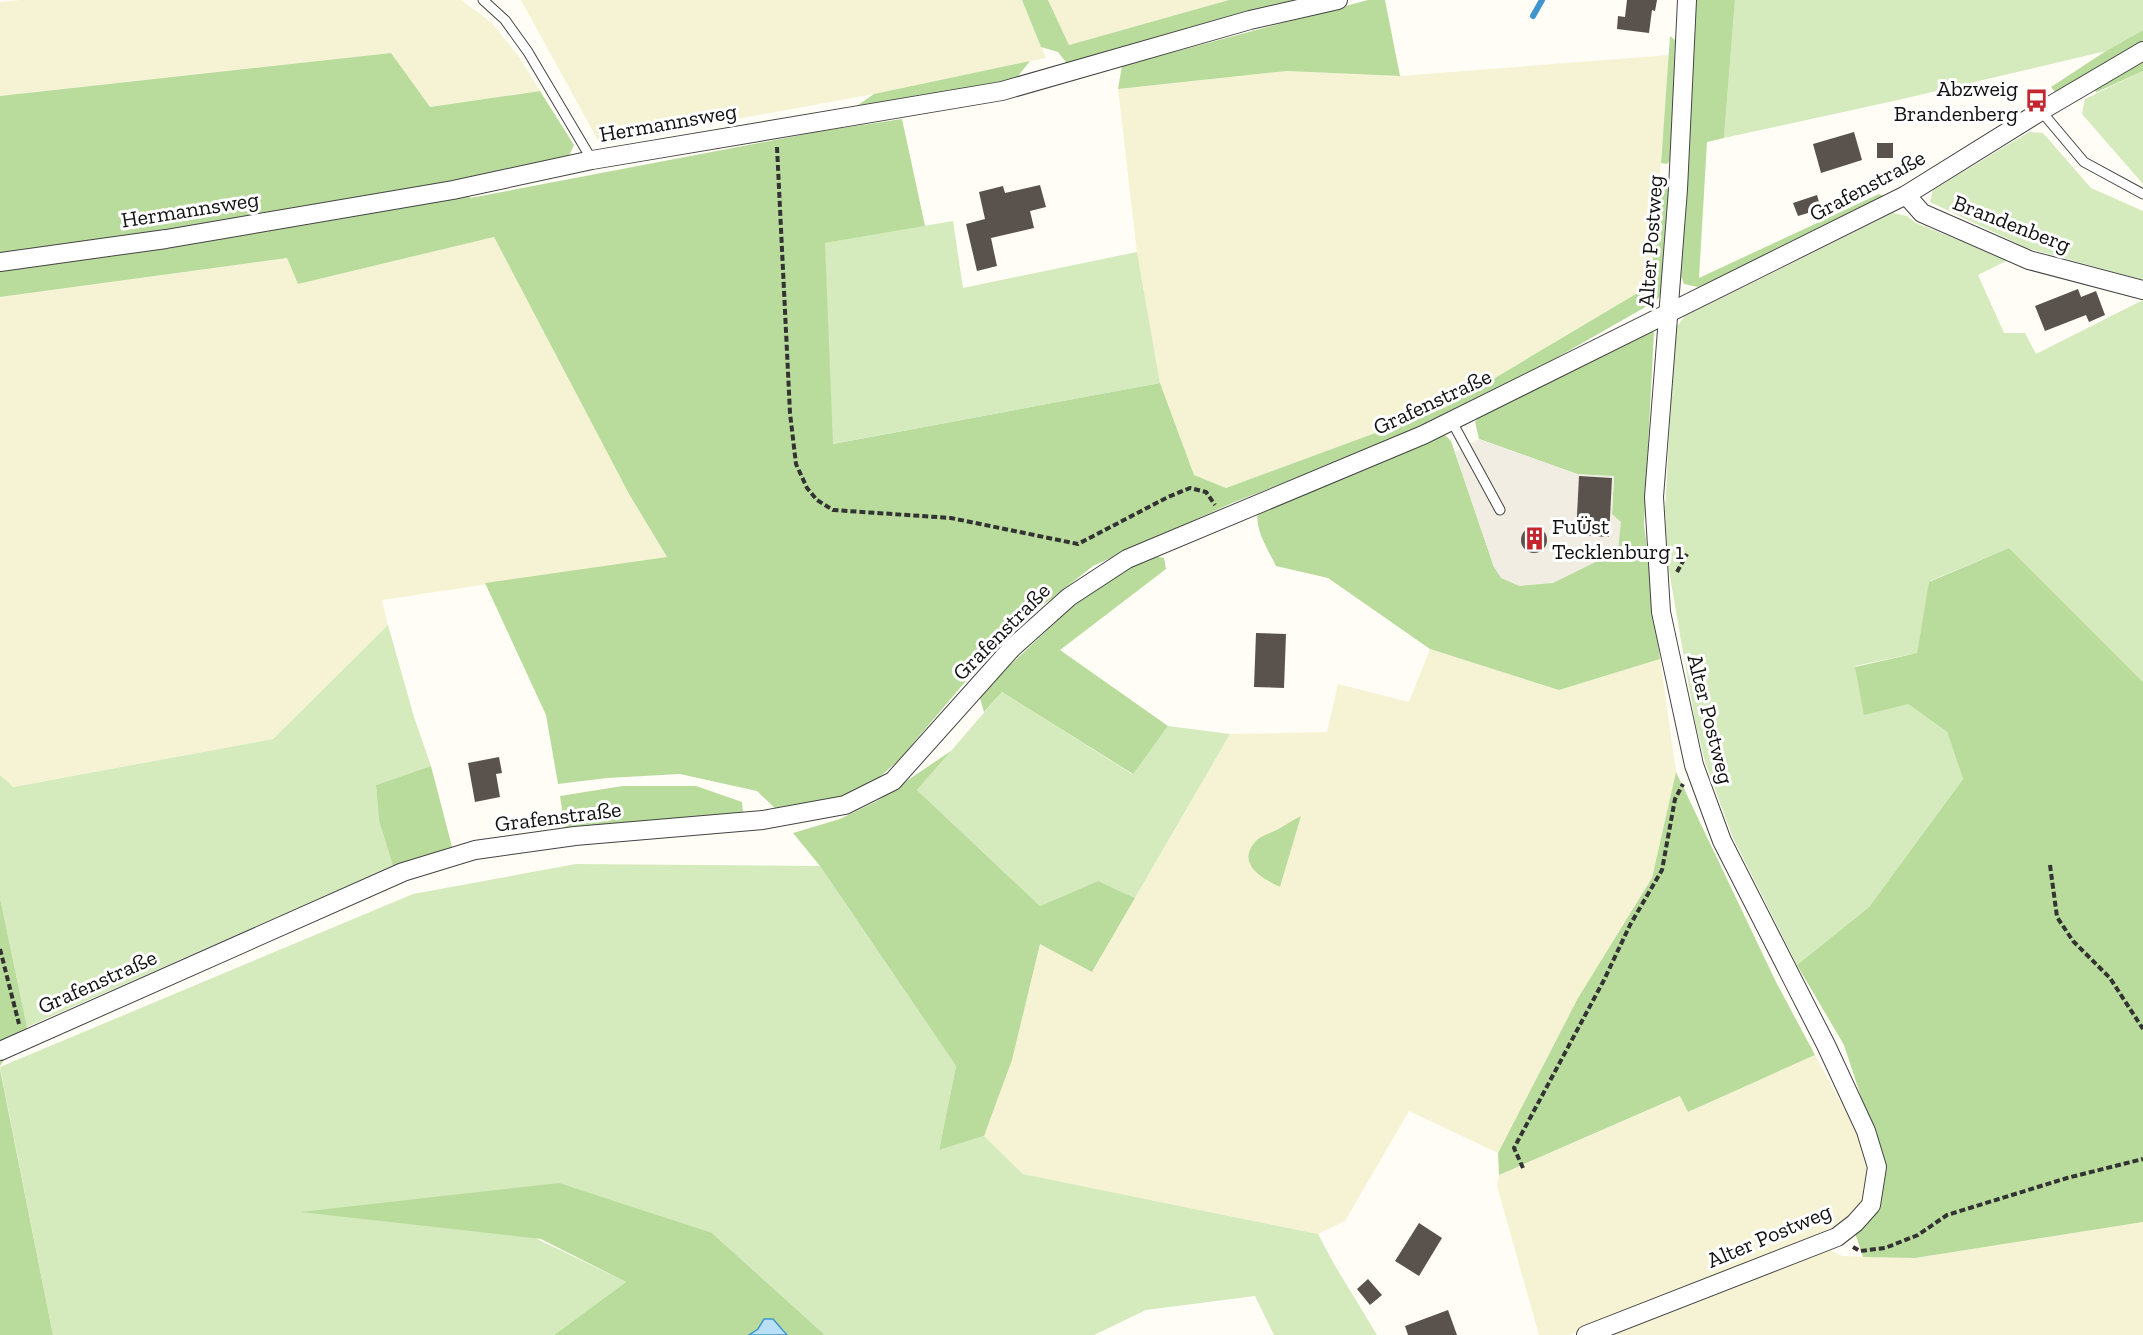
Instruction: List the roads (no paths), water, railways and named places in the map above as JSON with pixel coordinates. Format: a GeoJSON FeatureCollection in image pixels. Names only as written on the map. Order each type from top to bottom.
{"type":"FeatureCollection","features":[{"type":"Feature","properties":{"kind":"street","name":"Hermannsweg"},"geometry":{"type":"LineString","coordinates":[[0,262],[166,239],[395,200],[592,160],[1002,91],[1250,20],[1338,0]]}},
{"type":"Feature","properties":{"kind":"street","name":"Alter Postweg"},"geometry":{"type":"LineString","coordinates":[[1586,1335],[1837,1237],[1855,1223],[1871,1205],[1877,1167],[1866,1131],[1826,1045],[1722,841],[1694,765],[1661,612],[1654,497],[1678,189],[1687,0]]}},
{"type":"Feature","properties":{"kind":"street","name":"Grafenstraße"},"geometry":{"type":"LineString","coordinates":[[0,1051],[404,872],[475,850],[575,836],[763,820],[845,805],[893,781],[1011,648],[1069,597],[1127,559],[1423,435],[1906,195],[2143,51]]}},
{"type":"Feature","properties":{"kind":"street","name":"Brandenberg"},"geometry":{"type":"LineString","coordinates":[[1906,195],[1922,213],[2029,260],[2143,290]]}},
{"type":"Feature","properties":{"kind":"lane"},"geometry":{"type":"LineString","coordinates":[[483,0],[505,20],[528,52],[592,160]]}},
{"type":"Feature","properties":{"kind":"lane"},"geometry":{"type":"LineString","coordinates":[[2041,111],[2084,162],[2143,194]]}},
{"type":"Feature","properties":{"kind":"lane"},"geometry":{"type":"LineString","coordinates":[[1451,420],[1500,510]]}},
{"type":"Feature","properties":{"kind":"water"},"geometry":{"type":"Polygon","coordinates":[[[764,1319],[773,1319],[787,1335],[749,1335],[758,1329],[764,1319]]]}},
{"type":"Feature","properties":{"kind":"waterway"},"geometry":{"type":"LineString","coordinates":[[1533,16],[1542,0]]}},
{"type":"Feature","properties":{"kind":"place","name":"Abzweig Brandenberg"},"geometry":{"type":"Point","coordinates":[2036,101]}},
{"type":"Feature","properties":{"kind":"place","name":"FuÜst Tecklenburg 1"},"geometry":{"type":"Point","coordinates":[1534,539]}}]}
